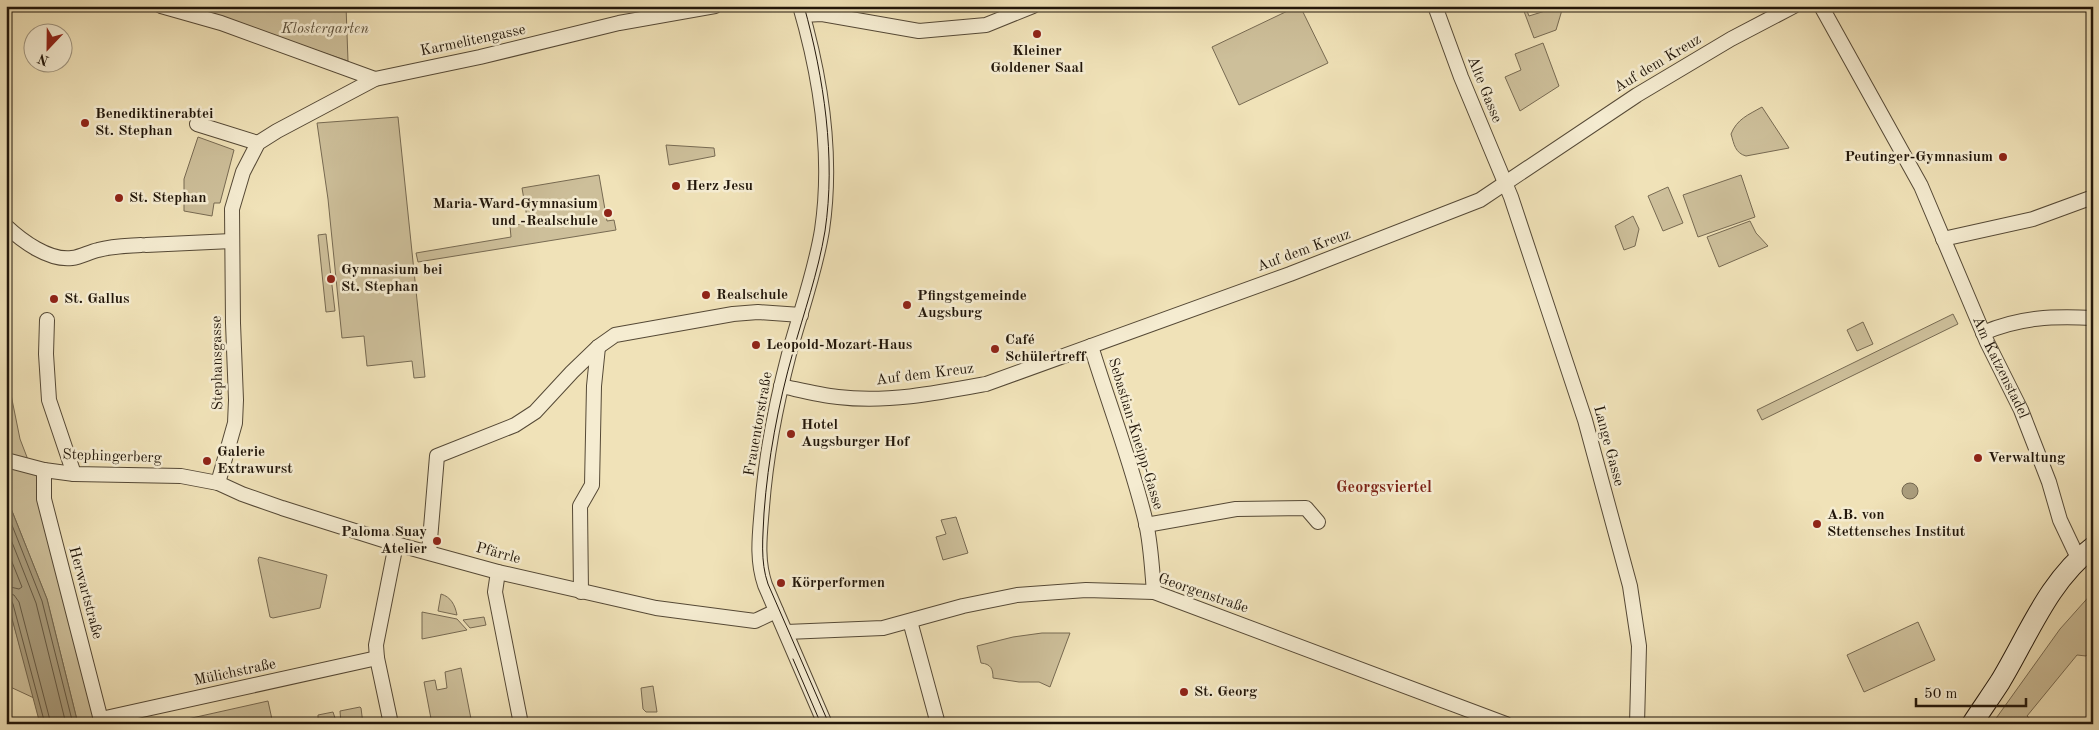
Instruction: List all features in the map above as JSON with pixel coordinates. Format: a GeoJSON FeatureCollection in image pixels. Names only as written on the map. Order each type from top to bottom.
{"type":"FeatureCollection","features":[{"type":"Feature","properties":{"kind":"street"},"geometry":{"type":"LineString","coordinates":[[161,6],[221,23],[375,79]]}},
{"type":"Feature","properties":{"kind":"street","name":"Karmelitengasse"},"geometry":{"type":"LineString","coordinates":[[258,143],[375,79],[480,57],[619,23],[716,6]]}},
{"type":"Feature","properties":{"kind":"street"},"geometry":{"type":"LineString","coordinates":[[801,11],[919,31],[934,31],[986,25],[1033,6]]}},
{"type":"Feature","properties":{"kind":"street","name":"Alte Gasse"},"geometry":{"type":"LineString","coordinates":[[1435,6],[1461,77],[1506,185]]}},
{"type":"Feature","properties":{"kind":"street","name":"Auf dem Kreuz"},"geometry":{"type":"LineString","coordinates":[[781,386],[848,398],[884,398],[950,391],[986,384],[1377,242],[1480,200],[1506,185],[1637,95],[1731,39],[1794,6]]}},
{"type":"Feature","properties":{"kind":"street","name":"Am Katzenstadel"},"geometry":{"type":"LineString","coordinates":[[1821,6],[1909,162],[1983,333],[2021,410],[2046,473],[2060,520],[2085,553],[2039,612],[2000,682],[1972,724]]}},
{"type":"Feature","properties":{"kind":"street","name":"Frauentorstraße"},"geometry":{"type":"LineString","coordinates":[[801,11],[818,88],[826,176],[821,232],[814,268],[781,386],[764,480],[759,552],[762,578],[825,724]]}},
{"type":"Feature","properties":{"kind":"street"},"geometry":{"type":"LineString","coordinates":[[198,124],[258,143]]}},
{"type":"Feature","properties":{"kind":"street","name":"Stephansgasse"},"geometry":{"type":"LineString","coordinates":[[218,483],[234,423],[236,400],[232,209],[235,194],[249,157],[258,143]]}},
{"type":"Feature","properties":{"kind":"street","name":"Lange Gasse"},"geometry":{"type":"LineString","coordinates":[[1506,185],[1585,420],[1630,586],[1639,646],[1637,724]]}},
{"type":"Feature","properties":{"kind":"street"},"geometry":{"type":"LineString","coordinates":[[1943,239],[2033,219],[2093,197]]}},
{"type":"Feature","properties":{"kind":"street"},"geometry":{"type":"LineString","coordinates":[[6,226],[23,240],[48,254],[70,259],[116,246],[232,241]]}},
{"type":"Feature","properties":{"kind":"street"},"geometry":{"type":"LineString","coordinates":[[429,552],[437,456],[515,425],[535,412],[572,372],[614,334],[734,314],[758,312],[800,315]]}},
{"type":"Feature","properties":{"kind":"street"},"geometry":{"type":"LineString","coordinates":[[1983,333],[2004,324],[2046,316],[2093,318]]}},
{"type":"Feature","properties":{"kind":"street"},"geometry":{"type":"LineString","coordinates":[[48,320],[46,354],[49,400],[74,474]]}},
{"type":"Feature","properties":{"kind":"street","name":"Sebastian-Kneipp-Gasse"},"geometry":{"type":"LineString","coordinates":[[1091,346],[1132,472],[1146,525],[1154,592]]}},
{"type":"Feature","properties":{"kind":"street"},"geometry":{"type":"LineString","coordinates":[[581,592],[580,506],[592,484],[594,386],[598,347]]}},
{"type":"Feature","properties":{"kind":"street","name":"Stephingerberg"},"geometry":{"type":"LineString","coordinates":[[6,460],[44,470],[74,474],[181,476],[218,483]]}},
{"type":"Feature","properties":{"kind":"street","name":"Herwartstraße"},"geometry":{"type":"LineString","coordinates":[[44,470],[44,499],[102,722]]}},
{"type":"Feature","properties":{"kind":"street","name":"Pfärrle"},"geometry":{"type":"LineString","coordinates":[[218,483],[242,494],[282,508],[396,544],[581,592],[656,608],[754,621],[776,611]]}},
{"type":"Feature","properties":{"kind":"street"},"geometry":{"type":"LineString","coordinates":[[1146,525],[1236,509],[1281,508],[1306,508],[1318,522]]}},
{"type":"Feature","properties":{"kind":"street"},"geometry":{"type":"LineString","coordinates":[[391,724],[377,658],[378,635],[396,544]]}},
{"type":"Feature","properties":{"kind":"street"},"geometry":{"type":"LineString","coordinates":[[498,572],[496,592],[521,724]]}},
{"type":"Feature","properties":{"kind":"street","name":"Georgenstraße"},"geometry":{"type":"LineString","coordinates":[[786,632],[883,628],[963,606],[1017,595],[1086,590],[1154,592],[1506,724]]}},
{"type":"Feature","properties":{"kind":"street"},"geometry":{"type":"LineString","coordinates":[[910,621],[938,724]]}},
{"type":"Feature","properties":{"kind":"street","name":"Mülichstraße"},"geometry":{"type":"LineString","coordinates":[[102,722],[377,658]]}},
{"type":"Feature","properties":{"kind":"green space","name":"Klostergarten"},"geometry":{"type":"Polygon","coordinates":[[[186,6],[346,6],[348,61],[188,7],[186,6]]]}},
{"type":"Feature","properties":{"kind":"green space"},"geometry":{"type":"Polygon","coordinates":[[[1300,6],[1328,63],[1239,105],[1212,47],[1300,6]]]}},
{"type":"Feature","properties":{"kind":"green space"},"geometry":{"type":"Polygon","coordinates":[[[1522,6],[1525,6],[1529,16],[1561,6],[1562,10],[1556,30],[1534,38],[1522,6]]]}},
{"type":"Feature","properties":{"kind":"green space"},"geometry":{"type":"Polygon","coordinates":[[[1543,43],[1559,86],[1520,111],[1505,77],[1521,70],[1515,54],[1543,43]]]}},
{"type":"Feature","properties":{"kind":"green space"},"geometry":{"type":"Polygon","coordinates":[[[1762,107],[1789,148],[1746,156],[1742,155],[1734,145],[1731,134],[1733,129],[1740,121],[1762,107]]]}},
{"type":"Feature","properties":{"kind":"green space"},"geometry":{"type":"Polygon","coordinates":[[[398,117],[425,377],[414,378],[412,361],[367,366],[364,336],[342,338],[328,199],[317,123],[398,117]]]}},
{"type":"Feature","properties":{"kind":"green space"},"geometry":{"type":"Polygon","coordinates":[[[198,137],[234,150],[220,203],[214,203],[212,216],[184,211],[184,179],[198,137]]]}},
{"type":"Feature","properties":{"kind":"green space"},"geometry":{"type":"Polygon","coordinates":[[[666,145],[714,148],[715,156],[669,165],[666,145]]]}},
{"type":"Feature","properties":{"kind":"green space"},"geometry":{"type":"Polygon","coordinates":[[[599,175],[607,221],[614,220],[616,230],[418,262],[416,253],[511,237],[510,226],[528,223],[522,188],[599,175]]]}},
{"type":"Feature","properties":{"kind":"green space"},"geometry":{"type":"Polygon","coordinates":[[[1741,175],[1755,217],[1698,237],[1683,195],[1741,175]]]}},
{"type":"Feature","properties":{"kind":"green space"},"geometry":{"type":"Polygon","coordinates":[[[1668,187],[1683,223],[1663,231],[1648,196],[1668,187]]]}},
{"type":"Feature","properties":{"kind":"green space"},"geometry":{"type":"Polygon","coordinates":[[[1633,216],[1639,229],[1635,246],[1624,250],[1615,226],[1633,216]]]}},
{"type":"Feature","properties":{"kind":"green space"},"geometry":{"type":"Polygon","coordinates":[[[1750,221],[1756,233],[1768,246],[1719,267],[1707,237],[1750,221]]]}},
{"type":"Feature","properties":{"kind":"green space"},"geometry":{"type":"Polygon","coordinates":[[[326,234],[335,311],[326,312],[318,235],[326,234]]]}},
{"type":"Feature","properties":{"kind":"green space"},"geometry":{"type":"Polygon","coordinates":[[[1953,314],[1958,324],[1762,420],[1757,410],[1953,314]]]}},
{"type":"Feature","properties":{"kind":"green space"},"geometry":{"type":"Polygon","coordinates":[[[1863,322],[1873,344],[1857,351],[1847,330],[1863,322]]]}},
{"type":"Feature","properties":{"kind":"green space"},"geometry":{"type":"Polygon","coordinates":[[[6,370],[20,439],[30,465],[44,470],[101,719],[78,724],[47,599],[6,496],[6,370]]]}},
{"type":"Feature","properties":{"kind":"green space"},"geometry":{"type":"Polygon","coordinates":[[[956,517],[968,553],[943,560],[936,537],[946,534],[941,520],[956,517]]]}},
{"type":"Feature","properties":{"kind":"green space"},"geometry":{"type":"Polygon","coordinates":[[[259,557],[327,575],[320,608],[273,618],[270,617],[258,560],[259,557]]]}},
{"type":"Feature","properties":{"kind":"green space"},"geometry":{"type":"Polygon","coordinates":[[[2093,592],[2093,648],[2086,656],[2077,655],[2027,716],[2036,724],[1992,724],[2060,629],[2093,592]]]}},
{"type":"Feature","properties":{"kind":"green space"},"geometry":{"type":"Polygon","coordinates":[[[441,594],[452,602],[457,615],[438,611],[441,594]]]}},
{"type":"Feature","properties":{"kind":"green space"},"geometry":{"type":"Polygon","coordinates":[[[6,596],[34,698],[6,685],[6,596]]]}},
{"type":"Feature","properties":{"kind":"green space"},"geometry":{"type":"Polygon","coordinates":[[[422,612],[457,619],[467,630],[422,639],[422,612]]]}},
{"type":"Feature","properties":{"kind":"green space"},"geometry":{"type":"Polygon","coordinates":[[[484,617],[486,625],[470,628],[463,620],[484,617]]]}},
{"type":"Feature","properties":{"kind":"green space"},"geometry":{"type":"Polygon","coordinates":[[[1918,622],[1935,660],[1864,692],[1847,655],[1918,622]]]}},
{"type":"Feature","properties":{"kind":"green space"},"geometry":{"type":"Polygon","coordinates":[[[1042,633],[1070,633],[1050,687],[1039,682],[1019,682],[993,678],[991,668],[987,664],[981,663],[977,646],[1013,637],[1042,633]]]}},
{"type":"Feature","properties":{"kind":"green space"},"geometry":{"type":"Polygon","coordinates":[[[461,668],[472,724],[432,724],[424,682],[435,680],[437,690],[447,688],[445,672],[461,668]]]}},
{"type":"Feature","properties":{"kind":"green space"},"geometry":{"type":"Polygon","coordinates":[[[653,686],[657,712],[646,712],[643,709],[641,688],[653,686]]]}},
{"type":"Feature","properties":{"kind":"green space"},"geometry":{"type":"Polygon","coordinates":[[[268,701],[273,724],[165,724],[268,701]]]}},
{"type":"Feature","properties":{"kind":"green space"},"geometry":{"type":"Polygon","coordinates":[[[360,707],[363,724],[341,724],[340,711],[360,707]]]}},
{"type":"Feature","properties":{"kind":"green space"},"geometry":{"type":"Polygon","coordinates":[[[333,712],[337,724],[318,724],[318,715],[333,712]]]}},
{"type":"Feature","properties":{"kind":"water"},"geometry":{"type":"Polygon","coordinates":[[[1910,483],[1918,491],[1910,499],[1902,491],[1910,483]]]}},
{"type":"Feature","properties":{"kind":"water"},"geometry":{"type":"Polygon","coordinates":[[[6,496],[47,599],[78,724],[40,724],[6,596],[6,496]]]}},
{"type":"Feature","properties":{"kind":"tram line"},"geometry":{"type":"LineString","coordinates":[[804,6],[817,61],[826,118],[829,175],[828,203],[819,262],[788,372],[774,432],[764,513],[763,549],[765,575],[768,584],[829,724]]}},
{"type":"Feature","properties":{"kind":"tram line"},"geometry":{"type":"LineString","coordinates":[[793,659],[821,724]]}},
{"type":"Feature","properties":{"kind":"place","name":"Kleiner Goldener Saal"},"geometry":{"type":"Point","coordinates":[1037,34]}},
{"type":"Feature","properties":{"kind":"place","name":"Benediktinerabtei St. Stephan"},"geometry":{"type":"Point","coordinates":[85,123]}},
{"type":"Feature","properties":{"kind":"place","name":"Peutinger-Gymnasium"},"geometry":{"type":"Point","coordinates":[2003,157]}},
{"type":"Feature","properties":{"kind":"place","name":"Herz Jesu"},"geometry":{"type":"Point","coordinates":[676,186]}},
{"type":"Feature","properties":{"kind":"place","name":"St. Stephan"},"geometry":{"type":"Point","coordinates":[119,198]}},
{"type":"Feature","properties":{"kind":"place","name":"Maria-Ward-Gymnasium und -Realschule"},"geometry":{"type":"Point","coordinates":[608,213]}},
{"type":"Feature","properties":{"kind":"place","name":"Gymnasium bei St. Stephan"},"geometry":{"type":"Point","coordinates":[331,279]}},
{"type":"Feature","properties":{"kind":"place","name":"Realschule"},"geometry":{"type":"Point","coordinates":[706,295]}},
{"type":"Feature","properties":{"kind":"place","name":"St. Gallus"},"geometry":{"type":"Point","coordinates":[54,299]}},
{"type":"Feature","properties":{"kind":"place","name":"Pfingstgemeinde Augsburg"},"geometry":{"type":"Point","coordinates":[907,305]}},
{"type":"Feature","properties":{"kind":"place","name":"Leopold-Mozart-Haus"},"geometry":{"type":"Point","coordinates":[756,345]}},
{"type":"Feature","properties":{"kind":"place","name":"Café Schülertreff"},"geometry":{"type":"Point","coordinates":[995,349]}},
{"type":"Feature","properties":{"kind":"place","name":"Hotel Augsburger Hof"},"geometry":{"type":"Point","coordinates":[791,434]}},
{"type":"Feature","properties":{"kind":"place","name":"Verwaltung"},"geometry":{"type":"Point","coordinates":[1978,458]}},
{"type":"Feature","properties":{"kind":"place","name":"Galerie Extrawurst"},"geometry":{"type":"Point","coordinates":[207,461]}},
{"type":"Feature","properties":{"kind":"place","name":"A.B. von Stettensches Institut"},"geometry":{"type":"Point","coordinates":[1817,524]}},
{"type":"Feature","properties":{"kind":"place","name":"Paloma Suay Atelier"},"geometry":{"type":"Point","coordinates":[437,541]}},
{"type":"Feature","properties":{"kind":"place","name":"Körperformen"},"geometry":{"type":"Point","coordinates":[781,583]}},
{"type":"Feature","properties":{"kind":"place","name":"St. Georg"},"geometry":{"type":"Point","coordinates":[1184,692]}},
{"type":"Feature","properties":{"kind":"district","name":"Georgsviertel"},"geometry":{"type":"Point","coordinates":[1384,488]}}]}
